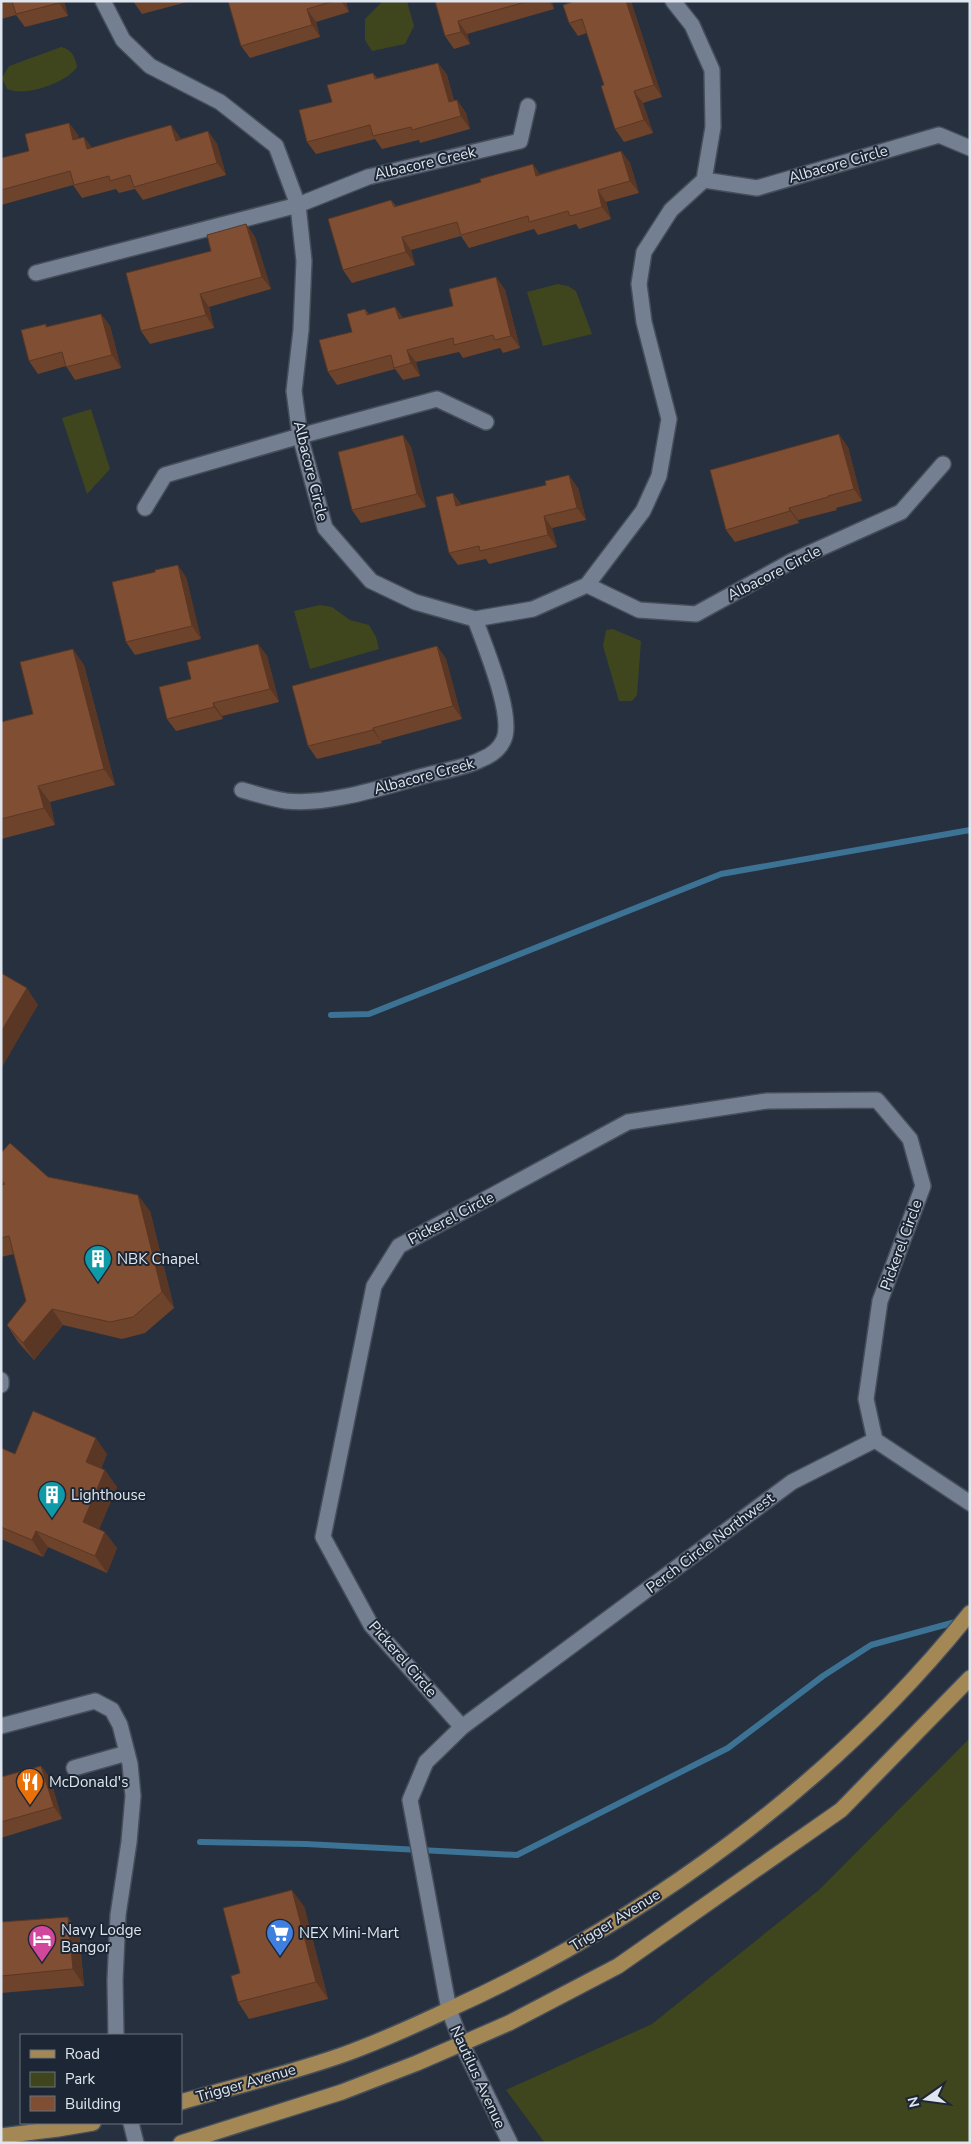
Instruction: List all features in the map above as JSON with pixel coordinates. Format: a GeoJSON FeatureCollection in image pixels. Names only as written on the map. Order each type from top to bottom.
{"type":"FeatureCollection","features":[{"type":"Feature","properties":{"kind":"main road","name":"Trigger Avenue"},"geometry":{"type":"LineString","coordinates":[[182,2102],[345,2054],[405,2030],[491,1991],[582,1942],[693,1870],[797,1790],[867,1725],[934,1658],[970,1612]]}},
{"type":"Feature","properties":{"kind":"main road"},"geometry":{"type":"LineString","coordinates":[[182,2143],[342,2092],[462,2044],[509,2023],[618,1966],[841,1810],[970,1678]]}},
{"type":"Feature","properties":{"kind":"main road"},"geometry":{"type":"LineString","coordinates":[[1,2136],[86,2124]]}},
{"type":"Feature","properties":{"kind":"street","name":"Albacore Circle"},"geometry":{"type":"LineString","coordinates":[[103,1],[123,40],[150,66],[220,102],[276,146],[298,205],[304,261],[301,330],[294,391],[300,436],[325,528],[371,581],[415,602],[475,619],[533,608],[586,585],[643,510],[659,476],[669,419],[644,322],[640,284],[644,252],[671,210],[704,180],[756,188],[940,135],[970,148]]}},
{"type":"Feature","properties":{"kind":"street"},"geometry":{"type":"LineString","coordinates":[[672,1],[692,24],[712,70],[713,127],[704,180]]}},
{"type":"Feature","properties":{"kind":"street","name":"Albacore Creek"},"geometry":{"type":"LineString","coordinates":[[298,205],[368,176],[520,141],[528,106]]}},
{"type":"Feature","properties":{"kind":"street"},"geometry":{"type":"LineString","coordinates":[[36,273],[298,205]]}},
{"type":"Feature","properties":{"kind":"street"},"geometry":{"type":"LineString","coordinates":[[145,508],[164,475],[437,399],[486,422]]}},
{"type":"Feature","properties":{"kind":"street","name":"Albacore Circle"},"geometry":{"type":"LineString","coordinates":[[586,585],[639,610],[696,614],[792,561],[901,512],[943,464]]}},
{"type":"Feature","properties":{"kind":"street","name":"Albacore Creek"},"geometry":{"type":"LineString","coordinates":[[242,790],[287,801],[326,800],[480,761],[498,749],[505,738],[506,724],[503,703],[475,619]]}},
{"type":"Feature","properties":{"kind":"street","name":"Pickerel Circle"},"geometry":{"type":"LineString","coordinates":[[462,1727],[371,1625],[323,1537],[374,1286],[399,1246],[628,1122],[767,1101],[878,1100],[910,1139],[923,1186],[880,1301],[866,1399],[875,1440]]}},
{"type":"Feature","properties":{"kind":"street"},"geometry":{"type":"LineString","coordinates":[[1,1380],[1,1385]]}},
{"type":"Feature","properties":{"kind":"street"},"geometry":{"type":"LineString","coordinates":[[875,1440],[970,1503]]}},
{"type":"Feature","properties":{"kind":"street","name":"Perch Circle Northwest"},"geometry":{"type":"LineString","coordinates":[[462,1727],[792,1482],[875,1440]]}},
{"type":"Feature","properties":{"kind":"street"},"geometry":{"type":"LineString","coordinates":[[1,1726],[95,1701],[112,1710],[120,1725],[127,1753],[133,1796],[129,1842],[118,1915],[115,1980],[116,2034]]}},
{"type":"Feature","properties":{"kind":"street"},"geometry":{"type":"LineString","coordinates":[[448,2010],[410,1800],[426,1762],[462,1727]]}},
{"type":"Feature","properties":{"kind":"street"},"geometry":{"type":"LineString","coordinates":[[74,1768],[127,1753]]}},
{"type":"Feature","properties":{"kind":"street","name":"Nautilus Avenue"},"geometry":{"type":"LineString","coordinates":[[448,2010],[462,2044],[510,2143]]}},
{"type":"Feature","properties":{"kind":"street"},"geometry":{"type":"LineString","coordinates":[[131,2124],[136,2143]]}},
{"type":"Feature","properties":{"kind":"green space"},"geometry":{"type":"Polygon","coordinates":[[[383,1],[407,1],[414,26],[405,44],[372,51],[365,40],[365,19],[383,1]]]}},
{"type":"Feature","properties":{"kind":"green space"},"geometry":{"type":"Polygon","coordinates":[[[61,47],[70,52],[75,60],[77,67],[72,73],[55,83],[35,90],[15,91],[7,89],[2,78],[9,66],[61,47]]]}},
{"type":"Feature","properties":{"kind":"green space"},"geometry":{"type":"Polygon","coordinates":[[[558,284],[568,286],[576,291],[592,334],[543,346],[527,292],[558,284]]]}},
{"type":"Feature","properties":{"kind":"green space"},"geometry":{"type":"Polygon","coordinates":[[[91,409],[110,469],[87,494],[62,418],[91,409]]]}},
{"type":"Feature","properties":{"kind":"green space"},"geometry":{"type":"Polygon","coordinates":[[[320,605],[332,607],[350,620],[369,625],[376,637],[379,649],[310,669],[294,611],[320,605]]]}},
{"type":"Feature","properties":{"kind":"green space"},"geometry":{"type":"Polygon","coordinates":[[[613,629],[641,641],[637,695],[632,701],[619,701],[603,646],[606,630],[613,629]]]}},
{"type":"Feature","properties":{"kind":"green space"},"geometry":{"type":"Polygon","coordinates":[[[970,1738],[970,2143],[545,2143],[506,2090],[652,2024],[819,1890],[970,1738]]]}},
{"type":"Feature","properties":{"kind":"building"},"geometry":{"type":"Polygon","coordinates":[[[1,1],[12,1],[1,4],[1,1]]]}},
{"type":"Feature","properties":{"kind":"building"},"geometry":{"type":"Polygon","coordinates":[[[12,1],[59,1],[59,3],[16,14],[12,1]]]}},
{"type":"Feature","properties":{"kind":"building"},"geometry":{"type":"Polygon","coordinates":[[[228,1],[334,1],[307,9],[312,25],[241,46],[228,1]]]}},
{"type":"Feature","properties":{"kind":"building"},"geometry":{"type":"Polygon","coordinates":[[[435,1],[529,1],[458,21],[461,32],[445,36],[435,1]]]}},
{"type":"Feature","properties":{"kind":"building"},"geometry":{"type":"Polygon","coordinates":[[[575,1],[626,1],[654,85],[634,91],[644,120],[615,129],[601,86],[604,85],[582,19],[569,23],[563,5],[575,1]]]}},
{"type":"Feature","properties":{"kind":"building"},"geometry":{"type":"Polygon","coordinates":[[[438,63],[449,102],[457,100],[461,116],[412,130],[411,127],[373,136],[370,125],[307,142],[299,110],[332,102],[327,85],[373,73],[375,79],[438,63]]]}},
{"type":"Feature","properties":{"kind":"building"},"geometry":{"type":"Polygon","coordinates":[[[69,123],[73,140],[84,137],[87,149],[171,125],[176,141],[208,131],[217,163],[134,187],[130,175],[110,181],[109,176],[74,185],[70,171],[1,190],[1,158],[29,151],[25,134],[69,123]]]}},
{"type":"Feature","properties":{"kind":"building"},"geometry":{"type":"Polygon","coordinates":[[[621,151],[630,181],[598,190],[602,207],[570,216],[568,211],[529,222],[528,216],[461,235],[457,222],[402,237],[406,252],[343,270],[328,219],[391,200],[394,207],[481,182],[480,179],[533,164],[536,176],[621,151]]]}},
{"type":"Feature","properties":{"kind":"building"},"geometry":{"type":"Polygon","coordinates":[[[246,224],[262,277],[200,294],[206,315],[141,331],[126,273],[211,251],[207,235],[246,224]]]}},
{"type":"Feature","properties":{"kind":"building"},"geometry":{"type":"Polygon","coordinates":[[[496,277],[511,336],[495,340],[493,335],[454,345],[453,338],[407,350],[411,363],[394,368],[391,355],[328,372],[319,340],[352,332],[347,314],[365,309],[367,315],[395,307],[399,319],[453,306],[449,289],[496,277]]]}},
{"type":"Feature","properties":{"kind":"building"},"geometry":{"type":"Polygon","coordinates":[[[101,314],[112,355],[66,367],[62,352],[29,361],[21,330],[46,324],[46,327],[101,314]]]}},
{"type":"Feature","properties":{"kind":"building"},"geometry":{"type":"Polygon","coordinates":[[[839,434],[854,489],[789,508],[790,511],[726,530],[710,470],[839,434]]]}},
{"type":"Feature","properties":{"kind":"building"},"geometry":{"type":"Polygon","coordinates":[[[403,435],[417,494],[352,510],[338,452],[403,435]]]}},
{"type":"Feature","properties":{"kind":"building"},"geometry":{"type":"Polygon","coordinates":[[[569,475],[577,508],[544,516],[548,535],[480,551],[479,546],[449,553],[436,497],[453,493],[456,506],[546,485],[545,481],[569,475]]]}},
{"type":"Feature","properties":{"kind":"building"},"geometry":{"type":"Polygon","coordinates":[[[178,565],[192,626],[126,642],[112,582],[178,565]]]}},
{"type":"Feature","properties":{"kind":"building"},"geometry":{"type":"Polygon","coordinates":[[[258,644],[270,689],[213,703],[214,707],[167,719],[159,687],[191,679],[187,662],[258,644]]]}},
{"type":"Feature","properties":{"kind":"building"},"geometry":{"type":"Polygon","coordinates":[[[437,646],[453,706],[373,728],[373,730],[308,746],[292,686],[437,646]]]}},
{"type":"Feature","properties":{"kind":"building"},"geometry":{"type":"Polygon","coordinates":[[[73,649],[104,769],[38,786],[44,808],[1,819],[1,722],[33,714],[20,662],[73,649]]]}},
{"type":"Feature","properties":{"kind":"building"},"geometry":{"type":"Polygon","coordinates":[[[1,973],[27,988],[1,1032],[1,973]]]}},
{"type":"Feature","properties":{"kind":"building","name":"NBK Chapel"},"geometry":{"type":"Polygon","coordinates":[[[10,1143],[48,1177],[138,1195],[162,1292],[133,1317],[110,1322],[52,1309],[23,1343],[7,1325],[26,1301],[9,1236],[1,1238],[1,1185],[5,1184],[1,1180],[1,1153],[10,1143]]]}},
{"type":"Feature","properties":{"kind":"building","name":"Lighthouse"},"geometry":{"type":"Polygon","coordinates":[[[33,1411],[96,1438],[86,1462],[105,1470],[83,1522],[105,1532],[95,1556],[36,1531],[32,1540],[1,1527],[1,1448],[15,1454],[33,1411]]]}},
{"type":"Feature","properties":{"kind":"building"},"geometry":{"type":"Polygon","coordinates":[[[41,1766],[54,1807],[1,1822],[1,1777],[41,1766]]]}},
{"type":"Feature","properties":{"kind":"building","name":"NEX Mini-Mart"},"geometry":{"type":"Polygon","coordinates":[[[292,1890],[316,1982],[238,2002],[231,1976],[240,1973],[223,1908],[292,1890]]]}},
{"type":"Feature","properties":{"kind":"building"},"geometry":{"type":"Polygon","coordinates":[[[68,1917],[73,1969],[1,1976],[1,1922],[68,1917]]]}},
{"type":"Feature","properties":{"kind":"waterway"},"geometry":{"type":"LineString","coordinates":[[331,1015],[369,1014],[721,874],[970,830]]}},
{"type":"Feature","properties":{"kind":"waterway"},"geometry":{"type":"LineString","coordinates":[[200,1842],[306,1844],[517,1855],[728,1748],[823,1676],[871,1645],[959,1621]]}},
{"type":"Feature","properties":{"kind":"place","name":"NBK Chapel"},"geometry":{"type":"Point","coordinates":[98,1283]}},
{"type":"Feature","properties":{"kind":"place","name":"Lighthouse"},"geometry":{"type":"Point","coordinates":[52,1519]}},
{"type":"Feature","properties":{"kind":"place","name":"McDonald's"},"geometry":{"type":"Point","coordinates":[30,1806]}},
{"type":"Feature","properties":{"kind":"place","name":"NEX Mini-Mart"},"geometry":{"type":"Point","coordinates":[280,1957]}},
{"type":"Feature","properties":{"kind":"place","name":"Navy Lodge Bangor"},"geometry":{"type":"Point","coordinates":[42,1963]}}]}
